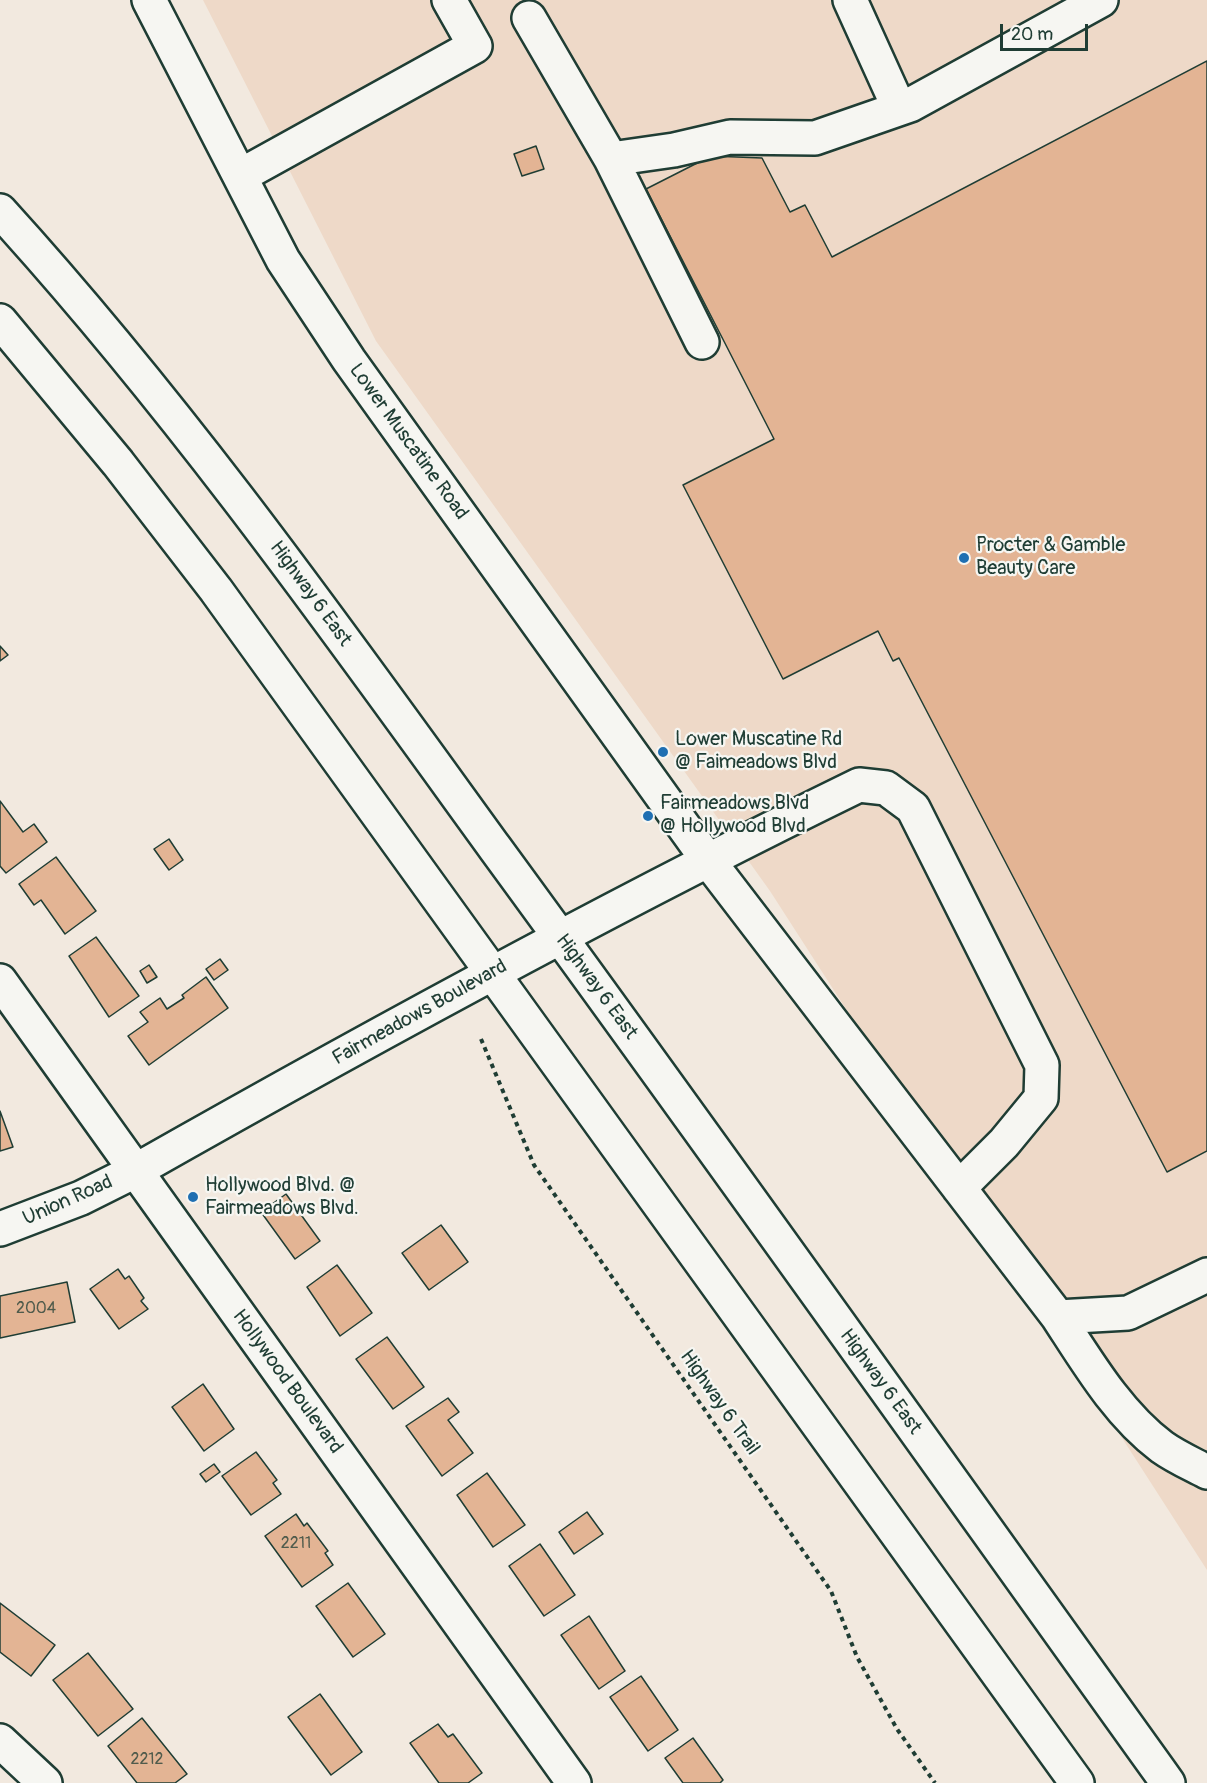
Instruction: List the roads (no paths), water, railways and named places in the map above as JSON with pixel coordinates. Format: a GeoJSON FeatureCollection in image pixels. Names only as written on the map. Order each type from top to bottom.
{"type":"FeatureCollection","features":[{"type":"Feature","properties":{"kind":"main road","name":"Lower Muscatine Road"},"geometry":{"type":"LineString","coordinates":[[149,0],[283,260],[349,360],[707,859],[1058,1317],[1100,1380],[1137,1424],[1163,1448],[1207,1472]]}},
{"type":"Feature","properties":{"kind":"main road"},"geometry":{"type":"LineString","coordinates":[[240,176],[475,46],[448,0]]}},
{"type":"Feature","properties":{"kind":"main road"},"geometry":{"type":"LineString","coordinates":[[850,0],[899,108]]}},
{"type":"Feature","properties":{"kind":"main road"},"geometry":{"type":"LineString","coordinates":[[611,159],[674,150],[730,137],[815,138],[899,108],[1101,0]]}},
{"type":"Feature","properties":{"kind":"main road"},"geometry":{"type":"LineString","coordinates":[[529,18],[611,159],[702,342]]}},
{"type":"Feature","properties":{"kind":"main road","name":"Highway 6 East"},"geometry":{"type":"LineString","coordinates":[[0,211],[64,282],[272,542],[560,936],[1168,1783]]}},
{"type":"Feature","properties":{"kind":"main road"},"geometry":{"type":"LineString","coordinates":[[0,321],[118,463],[216,590],[1077,1783]]}},
{"type":"Feature","properties":{"kind":"main road","name":"Fairmeadows Boulevard"},"geometry":{"type":"LineString","coordinates":[[135,1171],[560,936],[707,859],[859,785],[886,788],[913,808],[1042,1065],[1041,1098],[1004,1143],[959,1188]]}},
{"type":"Feature","properties":{"kind":"main road","name":"Hollywood Boulevard"},"geometry":{"type":"LineString","coordinates":[[0,981],[574,1783]]}},
{"type":"Feature","properties":{"kind":"main road","name":"Union Road"},"geometry":{"type":"LineString","coordinates":[[0,1228],[81,1198],[135,1171]]}},
{"type":"Feature","properties":{"kind":"main road"},"geometry":{"type":"LineString","coordinates":[[1058,1317],[1128,1313],[1207,1275]]}},
{"type":"Feature","properties":{"kind":"main road"},"geometry":{"type":"LineString","coordinates":[[0,1741],[45,1783]]}},
{"type":"Feature","properties":{"kind":"place","name":"Procter & Gamble Beauty Care"},"geometry":{"type":"Point","coordinates":[964,558]}},
{"type":"Feature","properties":{"kind":"place","name":"Lower Muscatine Rd @ Faimeadows Blvd"},"geometry":{"type":"Point","coordinates":[663,752]}},
{"type":"Feature","properties":{"kind":"place","name":"Fairmeadows Blvd @ Hollywood Blvd"},"geometry":{"type":"Point","coordinates":[648,816]}},
{"type":"Feature","properties":{"kind":"place","name":"Hollywood Blvd. @ Fairmeadows Blvd."},"geometry":{"type":"Point","coordinates":[193,1197]}}]}
